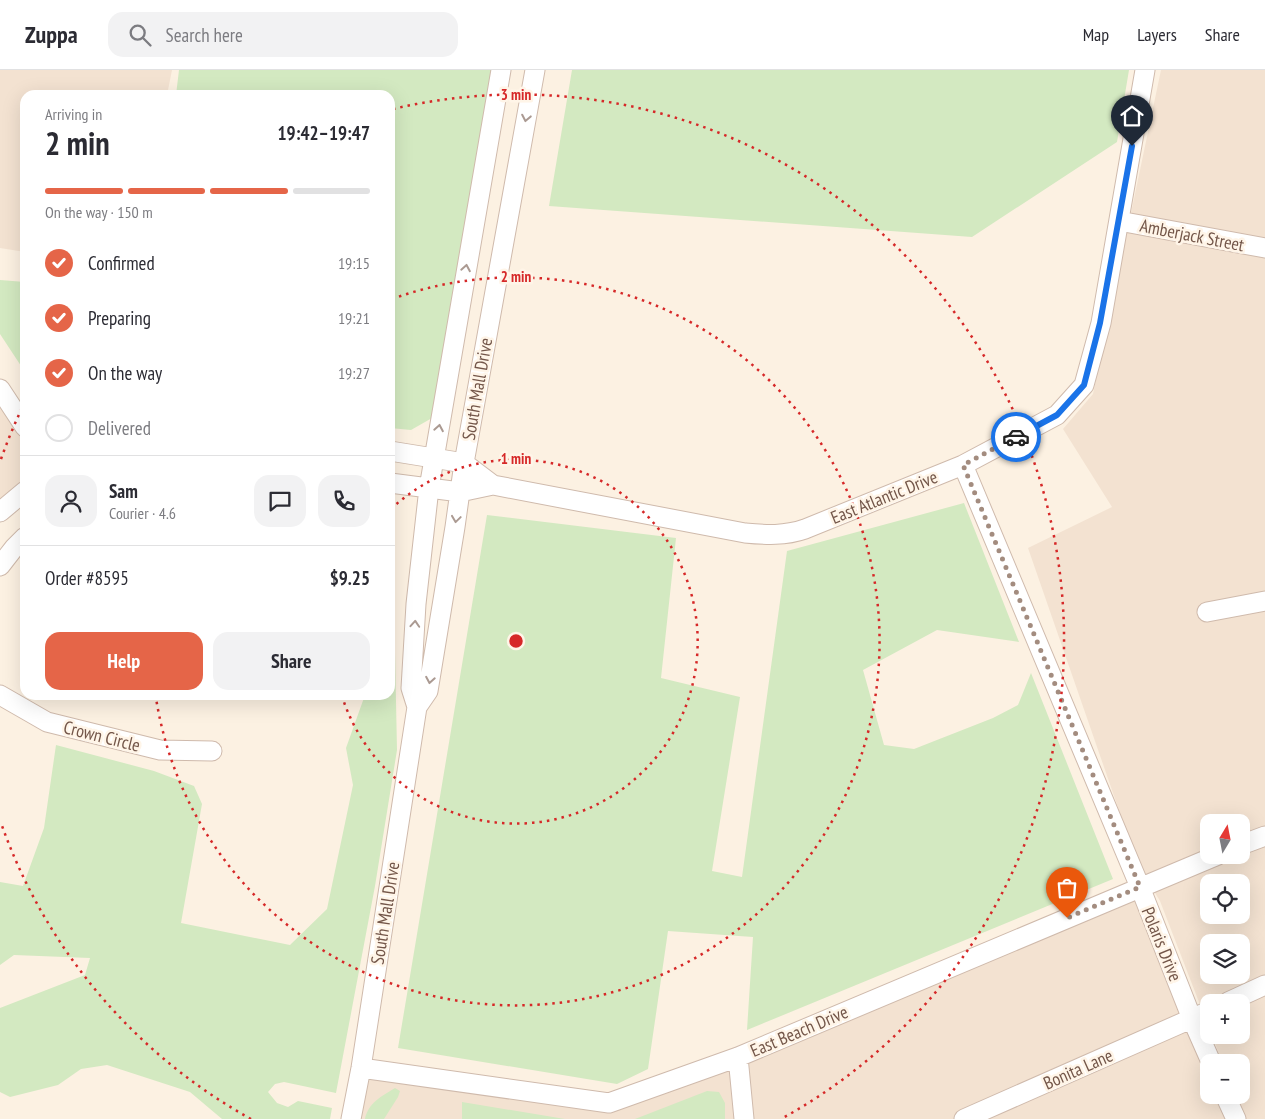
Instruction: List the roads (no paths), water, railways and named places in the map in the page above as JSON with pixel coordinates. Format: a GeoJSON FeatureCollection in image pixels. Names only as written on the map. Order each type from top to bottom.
{"type":"FeatureCollection","features":[{"type":"Feature","properties":{"kind":"street","name":"South Mall Drive"},"geometry":{"type":"LineString","coordinates":[[417,707],[411,688],[416,604],[429,488],[501,70]]}},
{"type":"Feature","properties":{"kind":"street","name":"South Mall Drive"},"geometry":{"type":"LineString","coordinates":[[351,1119],[361,1068],[417,707],[428,691],[464,463],[535,70]]}},
{"type":"Feature","properties":{"kind":"street","name":"East Atlantic Drive"},"geometry":{"type":"LineString","coordinates":[[395,484],[460,492],[493,485],[745,533],[777,535],[805,529],[963,465],[1057,415],[1084,385],[1100,323],[1145,70]]}},
{"type":"Feature","properties":{"kind":"street","name":"Amberjack Street"},"geometry":{"type":"LineString","coordinates":[[1118,221],[1265,248]]}},
{"type":"Feature","properties":{"kind":"street"},"geometry":{"type":"LineString","coordinates":[[462,294],[493,299]]}},
{"type":"Feature","properties":{"kind":"street"},"geometry":{"type":"LineString","coordinates":[[0,389],[20,419]]}},
{"type":"Feature","properties":{"kind":"street"},"geometry":{"type":"LineString","coordinates":[[395,452],[464,463]]}},
{"type":"Feature","properties":{"kind":"street","name":"East Atlantic Drive"},"geometry":{"type":"LineString","coordinates":[[464,463],[493,485]]}},
{"type":"Feature","properties":{"kind":"street","name":"Polaris Drive"},"geometry":{"type":"LineString","coordinates":[[963,465],[1140,887],[1200,1015]]}},
{"type":"Feature","properties":{"kind":"street"},"geometry":{"type":"LineString","coordinates":[[0,512],[20,495]]}},
{"type":"Feature","properties":{"kind":"street"},"geometry":{"type":"LineString","coordinates":[[0,566],[20,542]]}},
{"type":"Feature","properties":{"kind":"street"},"geometry":{"type":"LineString","coordinates":[[1207,612],[1265,601]]}},
{"type":"Feature","properties":{"kind":"street","name":"Crown Circle"},"geometry":{"type":"LineString","coordinates":[[0,695],[46,722],[160,750],[212,751]]}},
{"type":"Feature","properties":{"kind":"street"},"geometry":{"type":"LineString","coordinates":[[1250,842],[1265,836]]}},
{"type":"Feature","properties":{"kind":"street","name":"East Beach Drive"},"geometry":{"type":"LineString","coordinates":[[361,1068],[610,1103],[738,1057],[1200,862]]}},
{"type":"Feature","properties":{"kind":"street"},"geometry":{"type":"LineString","coordinates":[[1245,994],[1265,985]]}},
{"type":"Feature","properties":{"kind":"street","name":"Bonita Lane"},"geometry":{"type":"LineString","coordinates":[[964,1119],[1200,1015]]}},
{"type":"Feature","properties":{"kind":"street"},"geometry":{"type":"LineString","coordinates":[[738,1057],[744,1119]]}},
{"type":"Feature","properties":{"kind":"street"},"geometry":{"type":"LineString","coordinates":[[1229,1104],[1236,1119]]}}]}
